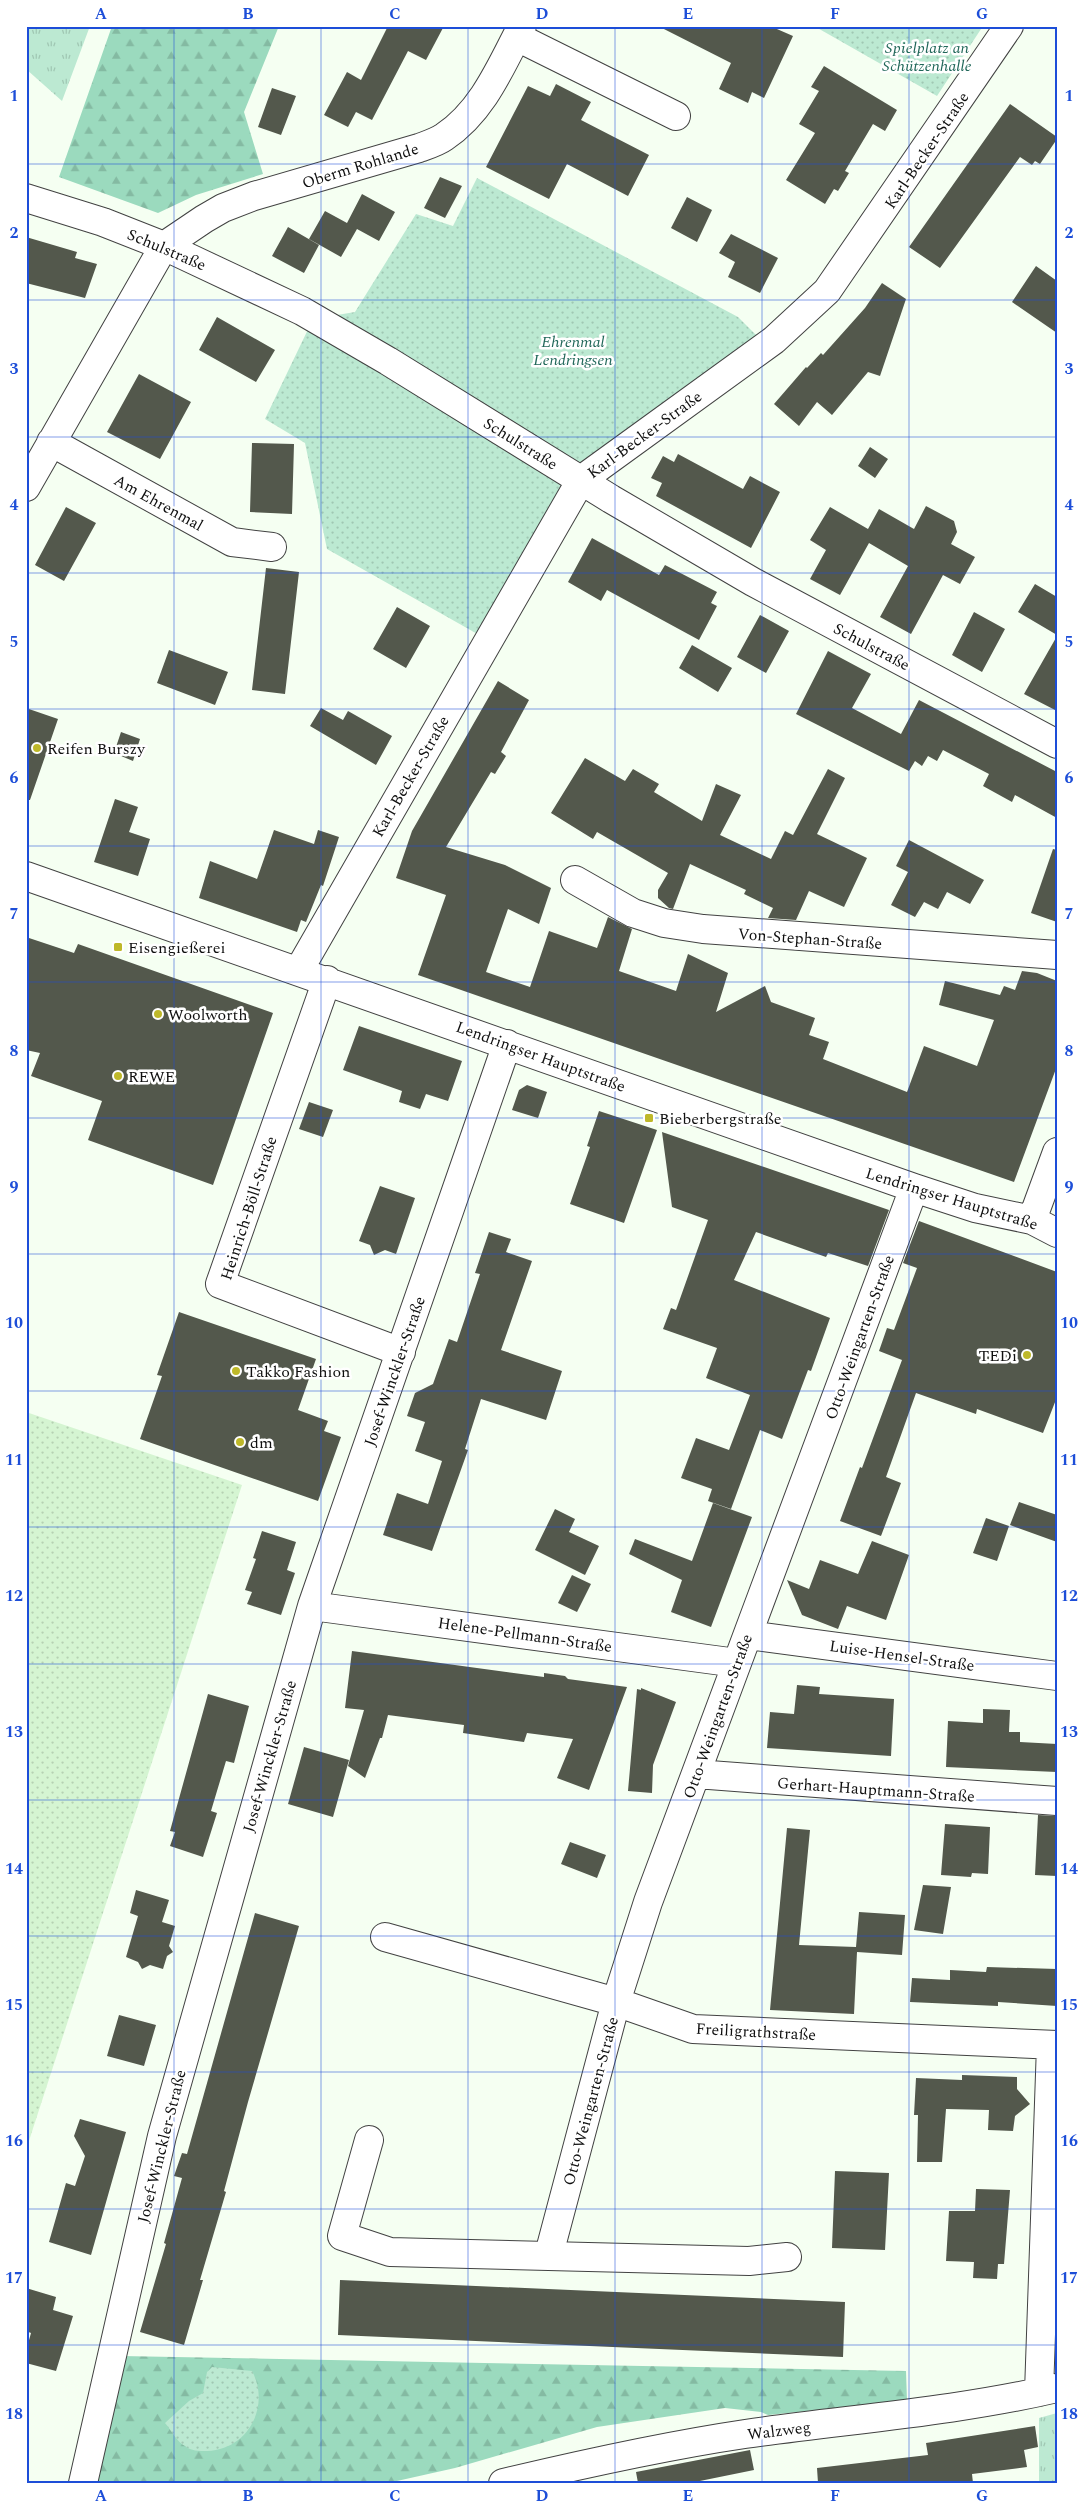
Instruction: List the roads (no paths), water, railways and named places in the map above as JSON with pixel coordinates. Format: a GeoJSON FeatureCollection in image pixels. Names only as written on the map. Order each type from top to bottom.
{"type":"FeatureCollection","features":[{"type":"Feature","properties":{"kind":"street","name":"Karl-Becker-Straße"},"geometry":{"type":"LineString","coordinates":[[299,970],[580,480],[774,340],[827,291],[1010,26]]}},
{"type":"Feature","properties":{"kind":"street","name":"Oberm Rohlande"},"geometry":{"type":"LineString","coordinates":[[164,246],[204,218],[223,208],[254,196],[419,148],[443,138],[478,105],[519,31],[676,116]]}},
{"type":"Feature","properties":{"kind":"street","name":"Schulstraße"},"geometry":{"type":"LineString","coordinates":[[26,198],[103,222],[164,246],[302,310],[580,480],[753,582],[1057,744]]}},
{"type":"Feature","properties":{"kind":"street"},"geometry":{"type":"LineString","coordinates":[[26,487],[164,246]]}},
{"type":"Feature","properties":{"kind":"street","name":"Am Ehrenmal"},"geometry":{"type":"LineString","coordinates":[[51,442],[232,542],[272,547]]}},
{"type":"Feature","properties":{"kind":"street","name":"Lendringser Hauptstraße"},"geometry":{"type":"LineString","coordinates":[[26,876],[299,970],[914,1188],[975,1208],[1032,1220],[1057,1233]]}},
{"type":"Feature","properties":{"kind":"street","name":"Von-Stephan-Straße"},"geometry":{"type":"LineString","coordinates":[[574,880],[633,913],[664,923],[703,929],[1057,954]]}},
{"type":"Feature","properties":{"kind":"street","name":"Heinrich-Böll-Straße"},"geometry":{"type":"LineString","coordinates":[[327,980],[220,1284],[400,1352]]}},
{"type":"Feature","properties":{"kind":"street","name":"Josef-Winckler-Straße"},"geometry":{"type":"LineString","coordinates":[[83,2483],[162,2136],[312,1606],[507,1044]]}},
{"type":"Feature","properties":{"kind":"street"},"geometry":{"type":"LineString","coordinates":[[1032,1220],[1057,1152]]}},
{"type":"Feature","properties":{"kind":"street","name":"Otto-Weingarten-Straße"},"geometry":{"type":"LineString","coordinates":[[549,2254],[616,2002],[646,1910],[914,1188]]}},
{"type":"Feature","properties":{"kind":"street","name":"Helene-Pellmann-Straße"},"geometry":{"type":"LineString","coordinates":[[312,1606],[737,1663]]}},
{"type":"Feature","properties":{"kind":"street","name":"Luise-Hensel-Straße"},"geometry":{"type":"LineString","coordinates":[[748,1635],[1057,1676]]}},
{"type":"Feature","properties":{"kind":"street","name":"Gerhart-Hauptmann-Straße"},"geometry":{"type":"LineString","coordinates":[[696,1774],[1057,1801]]}},
{"type":"Feature","properties":{"kind":"street","name":"Freiligrathstraße"},"geometry":{"type":"LineString","coordinates":[[385,1937],[616,2002],[693,2029],[1054,2045],[1048,2390]]}},
{"type":"Feature","properties":{"kind":"street"},"geometry":{"type":"LineString","coordinates":[[369,2140],[342,2236],[390,2252],[549,2254],[749,2261],[787,2257]]}},
{"type":"Feature","properties":{"kind":"street","name":"Walzweg"},"geometry":{"type":"LineString","coordinates":[[503,2483],[630,2454],[744,2434],[908,2413],[1048,2390]]}},
{"type":"Feature","properties":{"kind":"place","name":"Reifen Burszy"},"geometry":{"type":"Point","coordinates":[37,748]}},
{"type":"Feature","properties":{"kind":"place","name":"Eisengießerei"},"geometry":{"type":"Point","coordinates":[118,947]}},
{"type":"Feature","properties":{"kind":"place","name":"Woolworth"},"geometry":{"type":"Point","coordinates":[158,1014]}},
{"type":"Feature","properties":{"kind":"place","name":"REWE"},"geometry":{"type":"Point","coordinates":[118,1076]}},
{"type":"Feature","properties":{"kind":"place","name":"Bieberbergstraße"},"geometry":{"type":"Point","coordinates":[649,1118]}},
{"type":"Feature","properties":{"kind":"place","name":"TEDi"},"geometry":{"type":"Point","coordinates":[1027,1355]}},
{"type":"Feature","properties":{"kind":"place","name":"Takko Fashion"},"geometry":{"type":"Point","coordinates":[236,1371]}},
{"type":"Feature","properties":{"kind":"place","name":"dm"},"geometry":{"type":"Point","coordinates":[240,1442]}},
{"type":"Feature","properties":{"kind":"park label","name":"Spielplatz an Schützenhalle"},"geometry":{"type":"Point","coordinates":[927,56]}},
{"type":"Feature","properties":{"kind":"park label","name":"Ehrenmal Lendringsen"},"geometry":{"type":"Point","coordinates":[573,350]}}]}
